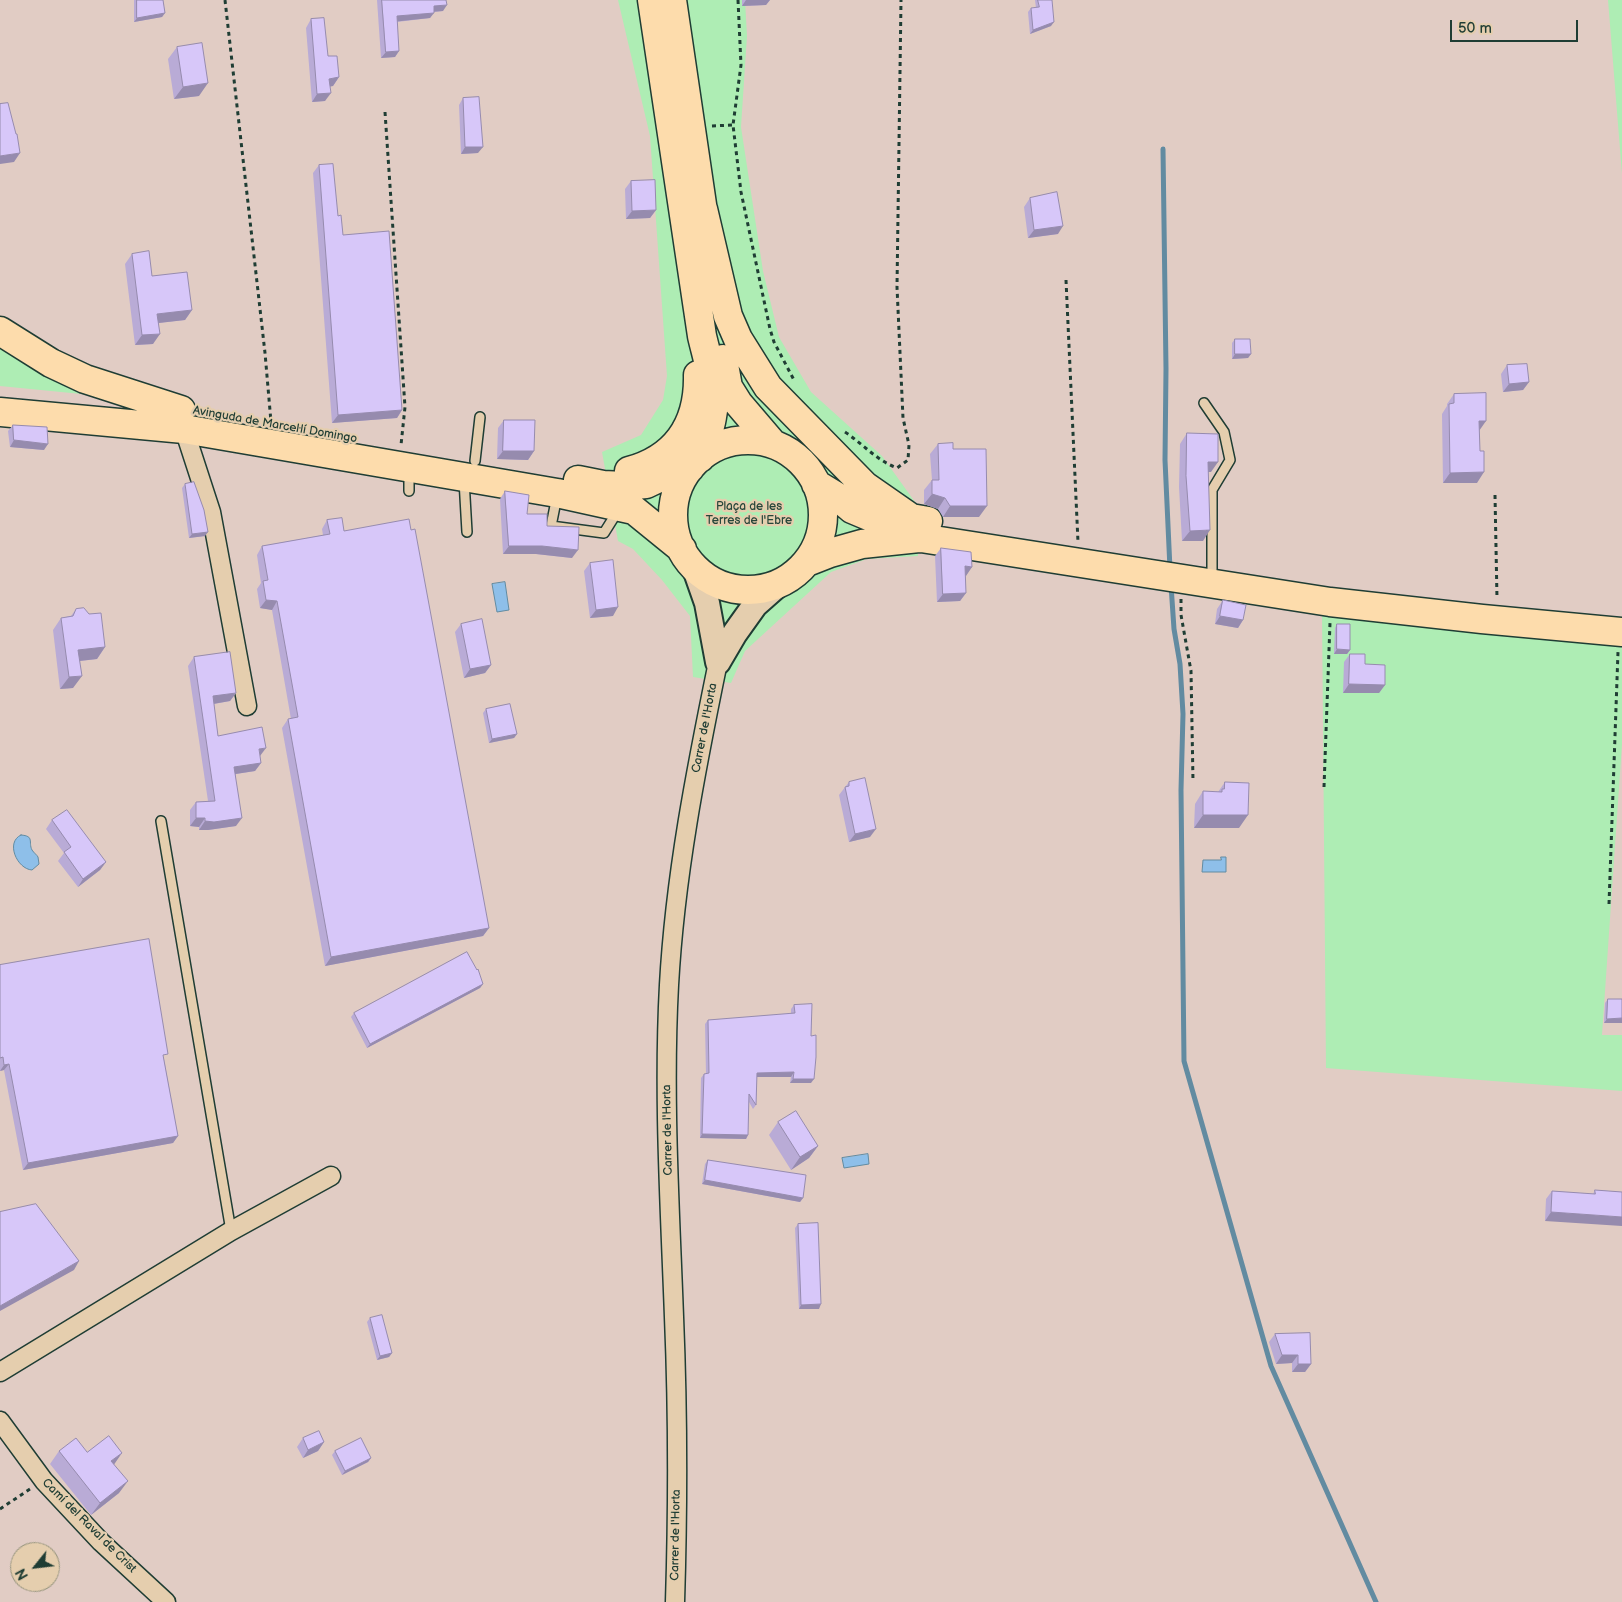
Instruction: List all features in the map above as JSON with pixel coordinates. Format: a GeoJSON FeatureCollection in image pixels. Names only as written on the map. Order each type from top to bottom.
{"type":"FeatureCollection","features":[{"type":"Feature","properties":{"kind":"main road"},"geometry":{"type":"LineString","coordinates":[[652,0],[702,336],[712,377],[714,396],[713,416],[695,463],[679,486],[674,507],[675,529],[688,558]]}},
{"type":"Feature","properties":{"kind":"main road"},"geometry":{"type":"LineString","coordinates":[[672,0],[703,208],[712,300],[728,386],[738,403],[773,444]]}},
{"type":"Feature","properties":{"kind":"main road"},"geometry":{"type":"LineString","coordinates":[[703,208],[728,316],[747,354],[768,387],[865,486],[911,518],[1018,538],[1068,560]]}},
{"type":"Feature","properties":{"kind":"main road"},"geometry":{"type":"LineString","coordinates":[[0,331],[51,363],[183,419],[406,468]]}},
{"type":"Feature","properties":{"kind":"main road"},"geometry":{"type":"LineString","coordinates":[[552,484],[614,476],[645,467],[663,456],[680,439],[691,421],[698,382],[697,356],[702,336]]}},
{"type":"Feature","properties":{"kind":"main road","name":"Avinguda de Marcel·lí Domingo"},"geometry":{"type":"LineString","coordinates":[[0,395],[183,419],[272,425],[406,468],[469,469],[552,484]]}},
{"type":"Feature","properties":{"kind":"main road"},"geometry":{"type":"LineString","coordinates":[[0,412],[183,419]]}},
{"type":"Feature","properties":{"kind":"main road"},"geometry":{"type":"LineString","coordinates":[[735,441],[760,441],[773,444],[791,454],[812,475],[821,500],[823,524],[816,548],[807,562],[795,573],[772,586],[751,590],[730,587],[711,579],[634,510],[552,484],[624,486],[646,484],[695,463],[716,448],[735,441]]}},
{"type":"Feature","properties":{"kind":"main road"},"geometry":{"type":"LineString","coordinates":[[816,484],[839,498],[852,509],[921,538],[1170,576],[1224,587],[1330,602],[1371,611],[1498,620],[1620,632]]}},
{"type":"Feature","properties":{"kind":"main road"},"geometry":{"type":"LineString","coordinates":[[807,562],[862,544],[921,538]]}},
{"type":"Feature","properties":{"kind":"street"},"geometry":{"type":"LineString","coordinates":[[183,419],[211,512],[246,706]]}},
{"type":"Feature","properties":{"kind":"street"},"geometry":{"type":"LineString","coordinates":[[688,558],[707,603],[718,662]]}},
{"type":"Feature","properties":{"kind":"street"},"geometry":{"type":"LineString","coordinates":[[718,662],[735,633],[755,605],[781,582]]}},
{"type":"Feature","properties":{"kind":"street","name":"Carrer de l'Horta"},"geometry":{"type":"LineString","coordinates":[[675,1602],[677,1428],[668,1124],[669,992],[673,928],[681,869],[697,770],[718,662]]}},
{"type":"Feature","properties":{"kind":"street"},"geometry":{"type":"LineString","coordinates":[[0,1372],[231,1231],[331,1176]]}},
{"type":"Feature","properties":{"kind":"street","name":"Camí del Raval de Crist"},"geometry":{"type":"LineString","coordinates":[[0,1421],[44,1481],[101,1542],[166,1602]]}},
{"type":"Feature","properties":{"kind":"lane"},"geometry":{"type":"LineString","coordinates":[[1204,403],[1224,432],[1230,460],[1212,490],[1224,587]]}},
{"type":"Feature","properties":{"kind":"lane"},"geometry":{"type":"LineString","coordinates":[[467,532],[469,469],[480,417]]}},
{"type":"Feature","properties":{"kind":"lane"},"geometry":{"type":"LineString","coordinates":[[161,821],[231,1231]]}},
{"type":"Feature","properties":{"kind":"path"},"geometry":{"type":"LineString","coordinates":[[225,0],[272,425]]}},
{"type":"Feature","properties":{"kind":"path"},"geometry":{"type":"LineString","coordinates":[[738,0],[742,65],[733,125],[741,192],[770,329],[774,342],[800,389]]}},
{"type":"Feature","properties":{"kind":"path"},"geometry":{"type":"LineString","coordinates":[[843,431],[861,443],[883,463],[896,468],[908,460],[909,445],[904,418],[897,287],[901,0]]}},
{"type":"Feature","properties":{"kind":"path"},"geometry":{"type":"LineString","coordinates":[[385,112],[405,407],[406,468]]}},
{"type":"Feature","properties":{"kind":"path"},"geometry":{"type":"LineString","coordinates":[[1066,280],[1068,560]]}},
{"type":"Feature","properties":{"kind":"path"},"geometry":{"type":"LineString","coordinates":[[1495,495],[1498,620]]}},
{"type":"Feature","properties":{"kind":"path"},"geometry":{"type":"LineString","coordinates":[[1170,576],[1182,615],[1191,672],[1193,780]]}},
{"type":"Feature","properties":{"kind":"path"},"geometry":{"type":"LineString","coordinates":[[1324,787],[1330,602]]}},
{"type":"Feature","properties":{"kind":"path"},"geometry":{"type":"LineString","coordinates":[[1609,904],[1620,632]]}},
{"type":"Feature","properties":{"kind":"path"},"geometry":{"type":"LineString","coordinates":[[0,1509],[44,1481]]}},
{"type":"Feature","properties":{"kind":"green space","name":"Plaça de les Terres de l'Ebre"},"geometry":{"type":"Polygon","coordinates":[[[618,0],[745,0],[747,36],[741,127],[763,271],[779,337],[811,392],[882,456],[915,502],[918,556],[867,559],[831,572],[745,651],[731,683],[693,677],[690,616],[662,580],[633,549],[618,541],[602,452],[641,435],[663,400],[667,376],[650,136],[618,0]]]}},
{"type":"Feature","properties":{"kind":"green space"},"geometry":{"type":"Polygon","coordinates":[[[1608,0],[1622,0],[1622,174],[1608,0]]]}},
{"type":"Feature","properties":{"kind":"green space"},"geometry":{"type":"Polygon","coordinates":[[[0,338],[122,398],[0,386],[0,338]]]}},
{"type":"Feature","properties":{"kind":"green space"},"geometry":{"type":"Polygon","coordinates":[[[1322,611],[1622,646],[1622,744],[1602,1035],[1622,1035],[1622,1091],[1326,1068],[1322,611]]]}},
{"type":"Feature","properties":{"kind":"water"},"geometry":{"type":"Polygon","coordinates":[[[505,582],[509,610],[497,612],[492,584],[505,582]]]}},
{"type":"Feature","properties":{"kind":"water"},"geometry":{"type":"Polygon","coordinates":[[[21,835],[30,838],[32,850],[38,857],[39,864],[32,870],[22,865],[13,849],[16,838],[21,835]]]}},
{"type":"Feature","properties":{"kind":"water"},"geometry":{"type":"Polygon","coordinates":[[[1221,857],[1226,857],[1226,872],[1202,872],[1203,860],[1221,860],[1221,857]]]}},
{"type":"Feature","properties":{"kind":"water"},"geometry":{"type":"Polygon","coordinates":[[[868,1154],[869,1164],[844,1168],[842,1158],[868,1154]]]}},
{"type":"Feature","properties":{"kind":"building"},"geometry":{"type":"Polygon","coordinates":[[[137,0],[163,0],[165,13],[137,18],[137,0]]]}},
{"type":"Feature","properties":{"kind":"building"},"geometry":{"type":"Polygon","coordinates":[[[382,0],[446,0],[447,5],[434,6],[434,13],[397,16],[399,51],[386,52],[382,0]]]}},
{"type":"Feature","properties":{"kind":"building"},"geometry":{"type":"Polygon","coordinates":[[[1038,0],[1052,0],[1054,22],[1033,30],[1031,8],[1039,7],[1038,0]]]}},
{"type":"Feature","properties":{"kind":"building"},"geometry":{"type":"Polygon","coordinates":[[[324,18],[328,56],[337,56],[339,77],[329,79],[331,93],[317,94],[311,19],[324,18]]]}},
{"type":"Feature","properties":{"kind":"building"},"geometry":{"type":"Polygon","coordinates":[[[202,43],[208,83],[183,87],[177,47],[202,43]]]}},
{"type":"Feature","properties":{"kind":"building"},"geometry":{"type":"Polygon","coordinates":[[[479,97],[483,147],[465,147],[463,98],[479,97]]]}},
{"type":"Feature","properties":{"kind":"building"},"geometry":{"type":"Polygon","coordinates":[[[8,103],[17,134],[20,153],[0,156],[0,104],[8,103]]]}},
{"type":"Feature","properties":{"kind":"building"},"geometry":{"type":"Polygon","coordinates":[[[333,164],[338,216],[341,215],[343,235],[389,231],[402,410],[338,415],[319,165],[333,164]]]}},
{"type":"Feature","properties":{"kind":"building"},"geometry":{"type":"Polygon","coordinates":[[[655,180],[656,210],[632,211],[631,181],[655,180]]]}},
{"type":"Feature","properties":{"kind":"building"},"geometry":{"type":"Polygon","coordinates":[[[1057,192],[1063,226],[1034,230],[1030,198],[1057,192]]]}},
{"type":"Feature","properties":{"kind":"building"},"geometry":{"type":"Polygon","coordinates":[[[149,251],[152,276],[187,272],[192,310],[157,314],[160,334],[142,335],[132,254],[149,251]]]}},
{"type":"Feature","properties":{"kind":"building"},"geometry":{"type":"Polygon","coordinates":[[[1235,339],[1250,339],[1251,354],[1235,354],[1235,339]]]}},
{"type":"Feature","properties":{"kind":"building"},"geometry":{"type":"Polygon","coordinates":[[[1527,364],[1529,382],[1509,384],[1507,365],[1527,364]]]}},
{"type":"Feature","properties":{"kind":"building"},"geometry":{"type":"Polygon","coordinates":[[[1486,393],[1486,421],[1479,421],[1480,451],[1484,451],[1484,472],[1450,473],[1449,404],[1454,403],[1454,394],[1486,393]]]}},
{"type":"Feature","properties":{"kind":"building"},"geometry":{"type":"Polygon","coordinates":[[[504,420],[535,420],[534,451],[503,451],[504,420]]]}},
{"type":"Feature","properties":{"kind":"building"},"geometry":{"type":"Polygon","coordinates":[[[13,425],[47,427],[48,444],[14,440],[13,425]]]}},
{"type":"Feature","properties":{"kind":"building"},"geometry":{"type":"Polygon","coordinates":[[[1187,433],[1218,434],[1218,462],[1208,462],[1210,530],[1190,531],[1186,476],[1187,433]]]}},
{"type":"Feature","properties":{"kind":"building"},"geometry":{"type":"Polygon","coordinates":[[[953,443],[953,449],[986,449],[987,506],[950,506],[945,498],[932,494],[932,480],[939,480],[938,444],[953,443]]]}},
{"type":"Feature","properties":{"kind":"building"},"geometry":{"type":"Polygon","coordinates":[[[194,482],[204,510],[208,532],[192,534],[185,484],[194,482]]]}},
{"type":"Feature","properties":{"kind":"building"},"geometry":{"type":"Polygon","coordinates":[[[505,491],[529,495],[527,514],[547,514],[547,526],[579,527],[578,550],[542,546],[509,546],[505,491]]]}},
{"type":"Feature","properties":{"kind":"building"},"geometry":{"type":"Polygon","coordinates":[[[342,518],[344,531],[409,519],[411,530],[415,529],[489,928],[331,957],[288,719],[298,717],[277,601],[266,600],[263,581],[268,580],[262,546],[330,534],[327,520],[342,518]]]}},
{"type":"Feature","properties":{"kind":"building"},"geometry":{"type":"Polygon","coordinates":[[[941,548],[971,552],[972,567],[965,566],[966,593],[943,594],[941,548]]]}},
{"type":"Feature","properties":{"kind":"building"},"geometry":{"type":"Polygon","coordinates":[[[613,560],[618,607],[596,610],[590,563],[613,560]]]}},
{"type":"Feature","properties":{"kind":"building"},"geometry":{"type":"Polygon","coordinates":[[[1223,600],[1246,605],[1243,620],[1220,616],[1223,600]]]}},
{"type":"Feature","properties":{"kind":"building"},"geometry":{"type":"Polygon","coordinates":[[[84,608],[89,614],[101,613],[105,647],[78,650],[82,676],[69,677],[61,618],[73,616],[76,609],[84,608]]]}},
{"type":"Feature","properties":{"kind":"building"},"geometry":{"type":"Polygon","coordinates":[[[482,619],[491,665],[470,669],[461,624],[482,619]]]}},
{"type":"Feature","properties":{"kind":"building"},"geometry":{"type":"Polygon","coordinates":[[[1337,624],[1350,624],[1350,650],[1337,649],[1337,624]]]}},
{"type":"Feature","properties":{"kind":"building"},"geometry":{"type":"Polygon","coordinates":[[[230,652],[236,693],[213,696],[218,736],[262,727],[266,748],[259,749],[261,763],[234,767],[242,818],[214,822],[205,821],[205,818],[196,818],[196,802],[215,801],[194,657],[230,652]]]}},
{"type":"Feature","properties":{"kind":"building"},"geometry":{"type":"Polygon","coordinates":[[[1350,654],[1365,654],[1365,664],[1385,665],[1385,685],[1349,684],[1350,654]]]}},
{"type":"Feature","properties":{"kind":"building"},"geometry":{"type":"Polygon","coordinates":[[[510,704],[517,734],[492,739],[486,709],[510,704]]]}},
{"type":"Feature","properties":{"kind":"building"},"geometry":{"type":"Polygon","coordinates":[[[865,778],[876,829],[855,834],[845,787],[849,786],[849,782],[865,778]]]}},
{"type":"Feature","properties":{"kind":"building"},"geometry":{"type":"Polygon","coordinates":[[[1225,782],[1249,783],[1248,815],[1203,815],[1203,791],[1222,792],[1225,782]]]}},
{"type":"Feature","properties":{"kind":"building"},"geometry":{"type":"Polygon","coordinates":[[[67,810],[106,862],[83,879],[64,852],[71,847],[52,820],[67,810]]]}},
{"type":"Feature","properties":{"kind":"building"},"geometry":{"type":"Polygon","coordinates":[[[149,939],[168,1054],[163,1055],[178,1136],[28,1163],[9,1064],[4,1065],[3,1057],[0,1058],[0,965],[149,939]]]}},
{"type":"Feature","properties":{"kind":"building"},"geometry":{"type":"Polygon","coordinates":[[[467,952],[478,969],[483,984],[370,1044],[354,1013],[467,952]]]}},
{"type":"Feature","properties":{"kind":"building"},"geometry":{"type":"Polygon","coordinates":[[[1608,999],[1622,999],[1622,1018],[1607,1019],[1608,999]]]}},
{"type":"Feature","properties":{"kind":"building"},"geometry":{"type":"Polygon","coordinates":[[[812,1004],[811,1036],[816,1035],[814,1079],[793,1079],[794,1072],[757,1073],[756,1105],[749,1094],[748,1135],[702,1134],[704,1074],[709,1073],[708,1020],[795,1013],[794,1005],[812,1004]]]}},
{"type":"Feature","properties":{"kind":"building"},"geometry":{"type":"Polygon","coordinates":[[[796,1111],[818,1146],[800,1157],[778,1122],[796,1111]]]}},
{"type":"Feature","properties":{"kind":"building"},"geometry":{"type":"Polygon","coordinates":[[[708,1160],[806,1175],[803,1198],[705,1180],[708,1160]]]}},
{"type":"Feature","properties":{"kind":"building"},"geometry":{"type":"Polygon","coordinates":[[[1595,1190],[1622,1192],[1622,1217],[1551,1212],[1552,1191],[1595,1194],[1595,1190]]]}},
{"type":"Feature","properties":{"kind":"building"},"geometry":{"type":"Polygon","coordinates":[[[36,1204],[79,1261],[0,1306],[0,1212],[36,1204]]]}},
{"type":"Feature","properties":{"kind":"building"},"geometry":{"type":"Polygon","coordinates":[[[818,1223],[821,1304],[801,1305],[798,1224],[818,1223]]]}},
{"type":"Feature","properties":{"kind":"building"},"geometry":{"type":"Polygon","coordinates":[[[382,1315],[392,1353],[380,1356],[370,1318],[382,1315]]]}},
{"type":"Feature","properties":{"kind":"building"},"geometry":{"type":"Polygon","coordinates":[[[1310,1333],[1311,1364],[1298,1364],[1298,1355],[1282,1355],[1275,1334],[1310,1333]]]}},
{"type":"Feature","properties":{"kind":"building"},"geometry":{"type":"Polygon","coordinates":[[[319,1431],[324,1442],[308,1450],[303,1438],[319,1431]]]}},
{"type":"Feature","properties":{"kind":"building"},"geometry":{"type":"Polygon","coordinates":[[[109,1436],[122,1453],[111,1461],[128,1481],[100,1503],[59,1451],[76,1438],[87,1452],[109,1436]]]}},
{"type":"Feature","properties":{"kind":"building"},"geometry":{"type":"Polygon","coordinates":[[[361,1438],[371,1458],[345,1471],[335,1451],[361,1438]]]}},
{"type":"Feature","properties":{"kind":"waterway"},"geometry":{"type":"LineString","coordinates":[[1163,149],[1166,369],[1165,460],[1170,569]]}},
{"type":"Feature","properties":{"kind":"waterway"},"geometry":{"type":"LineString","coordinates":[[1171,585],[1174,629],[1180,664],[1183,714],[1181,790],[1184,1061],[1271,1366],[1376,1602]]}}]}
